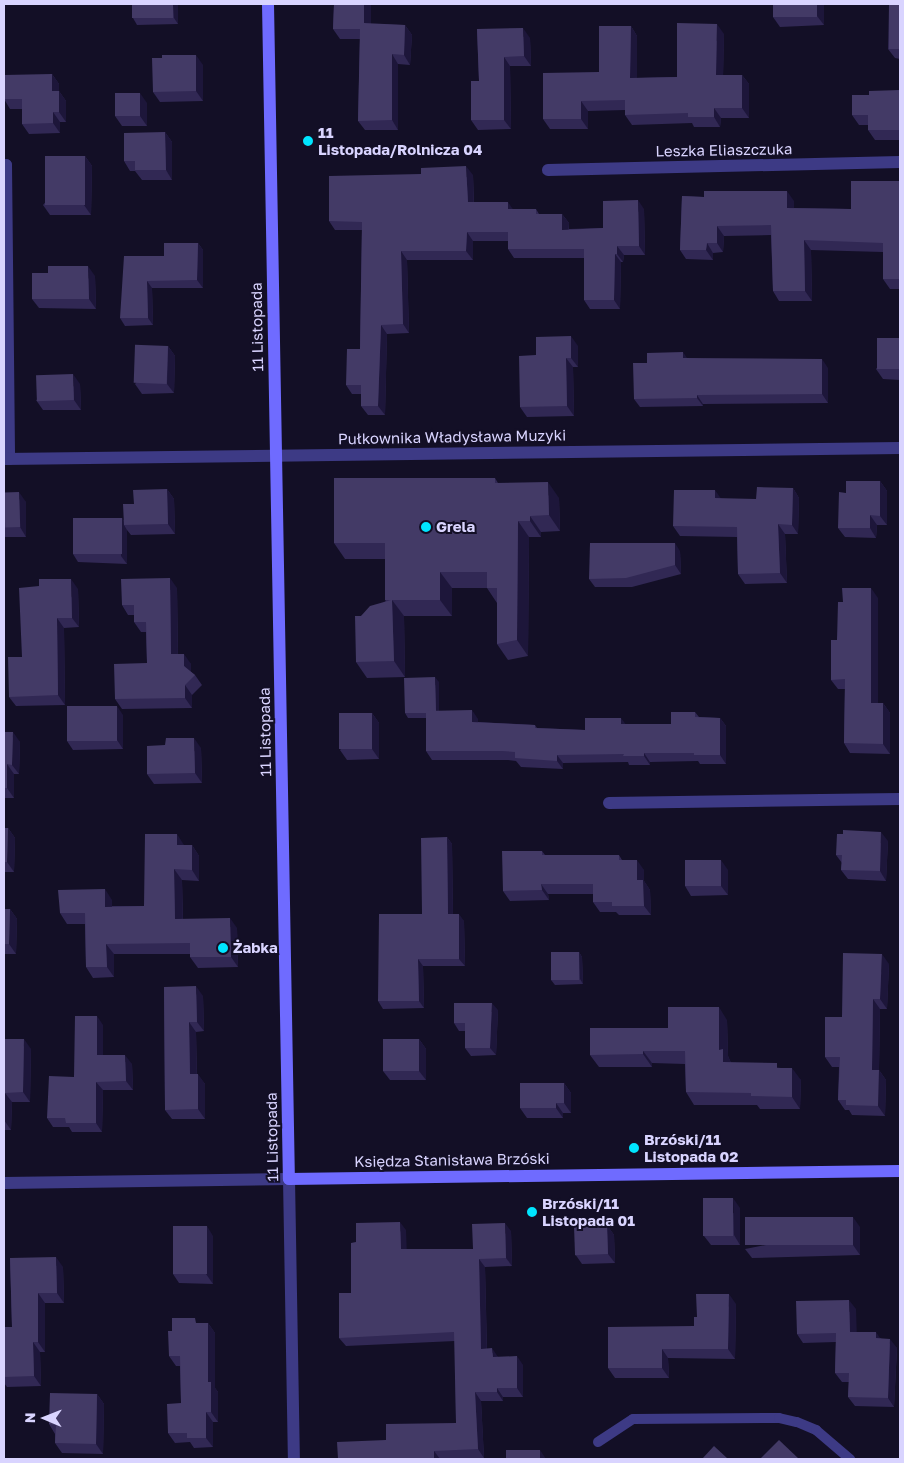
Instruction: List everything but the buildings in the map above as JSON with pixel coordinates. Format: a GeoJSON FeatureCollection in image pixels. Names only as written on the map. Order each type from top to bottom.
{"type":"FeatureCollection","features":[{"type":"Feature","properties":{"kind":"main road","name":"11 Listopada"},"geometry":{"type":"LineString","coordinates":[[268,4],[290,1179]]}},
{"type":"Feature","properties":{"kind":"main road","name":"Księdza Stanisława Brzóski"},"geometry":{"type":"LineString","coordinates":[[290,1179],[900,1171]]}},
{"type":"Feature","properties":{"kind":"street","name":"Leszka Eliaszczuka"},"geometry":{"type":"LineString","coordinates":[[548,170],[900,162]]}},
{"type":"Feature","properties":{"kind":"street"},"geometry":{"type":"LineString","coordinates":[[4,165],[6,165],[6,459]]}},
{"type":"Feature","properties":{"kind":"street","name":"Pułkownika Władysława Muzyki"},"geometry":{"type":"LineString","coordinates":[[6,459],[900,448]]}},
{"type":"Feature","properties":{"kind":"street"},"geometry":{"type":"LineString","coordinates":[[609,803],[900,799]]}},
{"type":"Feature","properties":{"kind":"street","name":"Księdza Stanisława Brzóski"},"geometry":{"type":"LineString","coordinates":[[4,1183],[290,1179]]}},
{"type":"Feature","properties":{"kind":"street","name":"11 Listopada"},"geometry":{"type":"LineString","coordinates":[[290,1179],[294,1459]]}},
{"type":"Feature","properties":{"kind":"lane"},"geometry":{"type":"LineString","coordinates":[[598,1442],[633,1420],[780,1418],[797,1422],[816,1430],[850,1459]]}},
{"type":"Feature","properties":{"kind":"place","name":"11 Listopada/Rolnicza 04"},"geometry":{"type":"Point","coordinates":[308,141]}},
{"type":"Feature","properties":{"kind":"place","name":"Grela"},"geometry":{"type":"Point","coordinates":[426,527]}},
{"type":"Feature","properties":{"kind":"place","name":"Żabka"},"geometry":{"type":"Point","coordinates":[223,948]}},
{"type":"Feature","properties":{"kind":"place","name":"Brzóski/11 Listopada 02"},"geometry":{"type":"Point","coordinates":[634,1148]}},
{"type":"Feature","properties":{"kind":"place","name":"Brzóski/11 Listopada 01"},"geometry":{"type":"Point","coordinates":[532,1212]}}]}
